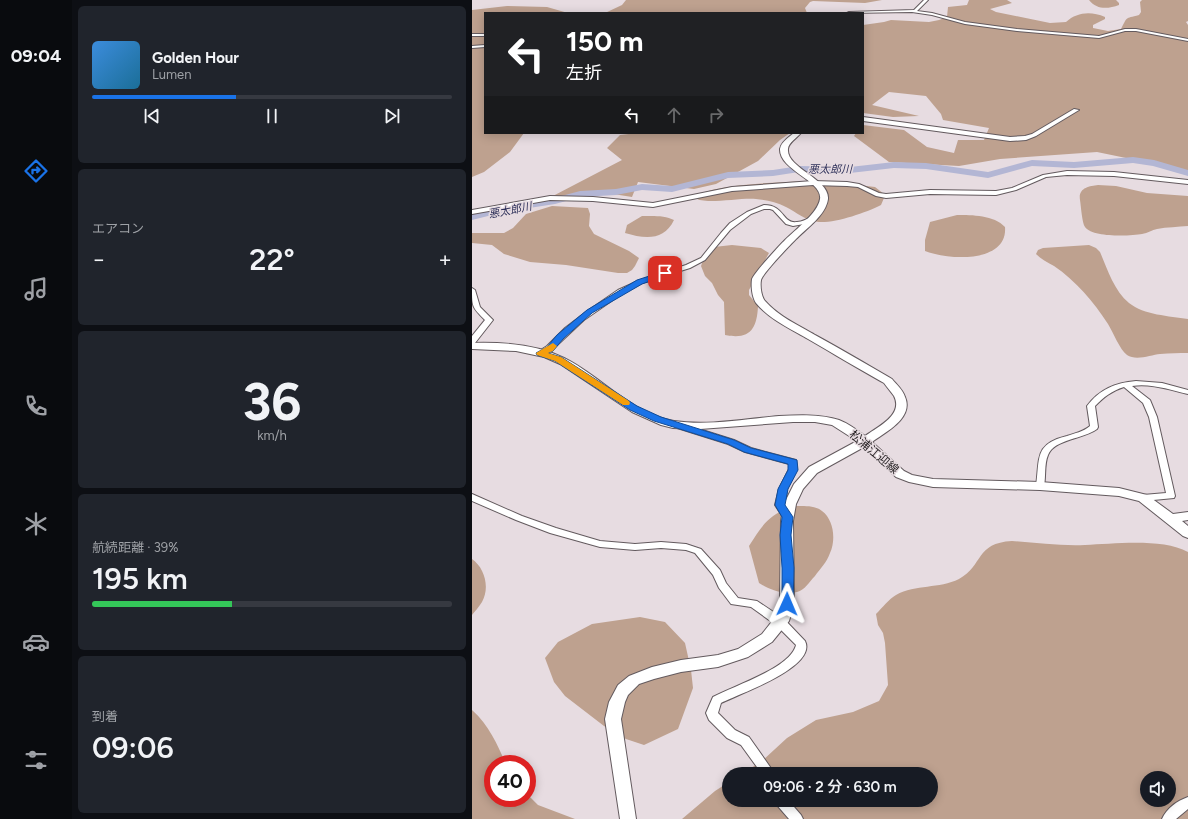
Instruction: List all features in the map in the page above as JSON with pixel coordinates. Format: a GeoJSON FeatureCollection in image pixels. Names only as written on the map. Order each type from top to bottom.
{"type":"FeatureCollection","features":[{"type":"Feature","properties":{"kind":"street"},"geometry":{"type":"LineString","coordinates":[[915,11],[926,0]]}},
{"type":"Feature","properties":{"kind":"street"},"geometry":{"type":"LineString","coordinates":[[864,13],[915,11],[965,23],[1017,30],[1099,37],[1125,30],[1136,30],[1188,40]]}},
{"type":"Feature","properties":{"kind":"street"},"geometry":{"type":"LineString","coordinates":[[472,35],[484,35]]}},
{"type":"Feature","properties":{"kind":"street"},"geometry":{"type":"LineString","coordinates":[[472,47],[484,46]]}},
{"type":"Feature","properties":{"kind":"street"},"geometry":{"type":"LineString","coordinates":[[864,119],[1010,139],[1026,138],[1034,135],[1076,110]]}},
{"type":"Feature","properties":{"kind":"street"},"geometry":{"type":"LineString","coordinates":[[628,819],[612,719],[617,702],[624,690],[634,680],[652,673],[681,666],[718,661],[743,653],[767,638],[784,617],[787,604],[788,568],[786,535],[790,504],[798,487],[813,470],[864,442],[896,419],[901,407],[900,397],[896,389],[888,382],[778,318],[760,301],[756,288],[757,278],[819,211],[824,199],[823,191],[819,186],[799,171],[786,157],[784,149],[786,144],[797,134]]}},
{"type":"Feature","properties":{"kind":"street"},"geometry":{"type":"LineString","coordinates":[[472,212],[550,198],[592,199],[653,205],[732,189],[813,183],[847,184],[859,186],[878,196],[886,196],[930,192],[1001,192],[1014,189],[1045,176],[1067,174],[1114,174],[1188,182]]}},
{"type":"Feature","properties":{"kind":"street"},"geometry":{"type":"LineString","coordinates":[[540,353],[550,349],[560,337],[590,312],[630,287],[654,276],[686,268],[704,258],[728,228],[753,211],[765,206],[772,207],[791,224],[797,224],[810,220]]}},
{"type":"Feature","properties":{"kind":"street"},"geometry":{"type":"LineString","coordinates":[[472,290],[477,308],[489,320],[472,341]]}},
{"type":"Feature","properties":{"kind":"street","name":"松浦江迎線"},"geometry":{"type":"LineString","coordinates":[[472,346],[495,345],[540,353],[558,359],[633,408],[673,424],[710,425],[795,419],[823,419],[837,423],[850,430],[900,474],[921,481],[1040,486],[1119,492],[1143,498],[1188,533]]}},
{"type":"Feature","properties":{"kind":"street"},"geometry":{"type":"LineString","coordinates":[[1040,486],[1042,463],[1045,452],[1050,445],[1060,440],[1089,433],[1094,427],[1091,406],[1097,397],[1114,387],[1125,384],[1154,383],[1188,392]]}},
{"type":"Feature","properties":{"kind":"street"},"geometry":{"type":"LineString","coordinates":[[1125,384],[1148,402],[1153,417],[1171,496],[1143,498]]}},
{"type":"Feature","properties":{"kind":"street"},"geometry":{"type":"LineString","coordinates":[[673,424],[731,442],[748,450],[793,462],[793,470],[783,489],[780,505],[788,517]]}},
{"type":"Feature","properties":{"kind":"street"},"geometry":{"type":"LineString","coordinates":[[472,497],[553,531],[600,544],[634,547],[661,545],[686,546],[698,551],[717,573],[722,585],[735,601],[752,604],[780,622],[802,644],[799,653],[785,666],[768,677],[717,700],[712,713],[713,717],[731,734],[745,741],[764,767]]}},
{"type":"Feature","properties":{"kind":"street"},"geometry":{"type":"LineString","coordinates":[[1171,519],[1188,516]]}},
{"type":"Feature","properties":{"kind":"street"},"geometry":{"type":"LineString","coordinates":[[1168,819],[1181,806],[1188,803]]}},
{"type":"Feature","properties":{"kind":"street"},"geometry":{"type":"LineString","coordinates":[[786,807],[797,819]]}},
{"type":"Feature","properties":{"kind":"shaded area"},"geometry":{"type":"Polygon","coordinates":[[[626,0],[882,0],[865,3],[813,1],[810,2],[805,8],[807,12],[607,12],[622,5],[626,0]]]}},
{"type":"Feature","properties":{"kind":"shaded area"},"geometry":{"type":"Polygon","coordinates":[[[969,0],[1007,0],[1012,3],[990,9],[996,12],[1050,23],[1066,22],[1079,14],[1095,14],[1105,17],[1105,19],[1093,25],[1093,28],[1108,31],[1121,29],[1127,19],[1139,15],[1141,12],[1140,2],[1142,0],[1188,0],[1188,21],[1186,22],[1188,25],[1188,174],[1160,165],[1097,152],[1000,159],[959,166],[889,162],[854,136],[855,134],[864,134],[864,125],[904,130],[927,147],[954,153],[958,140],[984,140],[989,128],[943,120],[941,114],[926,96],[889,92],[872,105],[919,116],[893,117],[864,113],[864,25],[891,20],[929,22],[947,17],[948,7],[967,5],[969,0]]]}},
{"type":"Feature","properties":{"kind":"shaded area"},"geometry":{"type":"Polygon","coordinates":[[[1089,0],[1116,0],[1119,5],[1103,8],[1096,6],[1089,0]]]}},
{"type":"Feature","properties":{"kind":"shaded area"},"geometry":{"type":"Polygon","coordinates":[[[507,6],[547,7],[564,12],[484,12],[484,134],[523,134],[510,152],[484,172],[472,177],[472,10],[507,6]]]}},
{"type":"Feature","properties":{"kind":"shaded area"},"geometry":{"type":"Polygon","coordinates":[[[789,134],[758,161],[716,184],[694,189],[638,182],[632,197],[601,192],[551,197],[622,160],[607,148],[620,135],[789,134]]]}},
{"type":"Feature","properties":{"kind":"shaded area"},"geometry":{"type":"Polygon","coordinates":[[[824,181],[875,187],[884,194],[884,198],[881,205],[867,211],[834,221],[819,222],[801,216],[782,205],[760,199],[706,201],[696,198],[703,193],[734,186],[777,182],[824,181]]]}},
{"type":"Feature","properties":{"kind":"shaded area"},"geometry":{"type":"Polygon","coordinates":[[[1098,185],[1116,186],[1147,193],[1188,196],[1188,226],[1161,228],[1144,234],[1130,235],[1104,235],[1089,231],[1083,222],[1080,196],[1082,190],[1085,188],[1098,185]]]}},
{"type":"Feature","properties":{"kind":"shaded area"},"geometry":{"type":"Polygon","coordinates":[[[552,206],[588,208],[590,214],[589,226],[594,234],[629,251],[639,258],[632,270],[627,273],[618,273],[566,265],[530,262],[504,254],[492,245],[472,243],[472,233],[504,233],[513,228],[526,214],[552,206]]]}},
{"type":"Feature","properties":{"kind":"shaded area"},"geometry":{"type":"Polygon","coordinates":[[[957,215],[982,216],[995,220],[1005,227],[1003,239],[997,248],[987,253],[974,256],[947,256],[925,251],[925,240],[930,222],[957,215]]]}},
{"type":"Feature","properties":{"kind":"shaded area"},"geometry":{"type":"Polygon","coordinates":[[[642,216],[663,217],[674,220],[665,232],[653,237],[625,233],[627,225],[642,216]]]}},
{"type":"Feature","properties":{"kind":"shaded area"},"geometry":{"type":"Polygon","coordinates":[[[732,245],[761,248],[769,253],[749,290],[749,295],[758,306],[754,327],[746,334],[741,336],[725,335],[724,302],[718,295],[712,283],[705,276],[701,266],[704,258],[714,247],[732,245]]]}},
{"type":"Feature","properties":{"kind":"shaded area"},"geometry":{"type":"Polygon","coordinates":[[[1089,245],[1096,248],[1100,252],[1115,286],[1129,303],[1149,313],[1188,319],[1188,353],[1160,354],[1139,358],[1127,355],[1119,345],[1110,327],[1084,292],[1070,278],[1036,254],[1038,250],[1043,248],[1089,245]]]}},
{"type":"Feature","properties":{"kind":"shaded area"},"geometry":{"type":"Polygon","coordinates":[[[795,506],[812,507],[822,511],[829,520],[833,530],[833,542],[829,556],[805,588],[797,592],[787,593],[772,590],[759,583],[749,546],[758,532],[773,516],[795,506]]]}},
{"type":"Feature","properties":{"kind":"shaded area"},"geometry":{"type":"Polygon","coordinates":[[[1012,541],[1076,545],[1152,543],[1177,548],[1188,552],[1188,819],[682,819],[722,786],[722,807],[938,807],[938,767],[753,767],[761,762],[787,738],[816,720],[853,712],[879,701],[888,685],[885,643],[883,633],[878,625],[876,614],[896,595],[911,589],[944,584],[959,579],[973,567],[986,550],[992,546],[1012,541]]]}},
{"type":"Feature","properties":{"kind":"shaded area"},"geometry":{"type":"Polygon","coordinates":[[[472,559],[483,573],[486,591],[482,602],[472,615],[472,559]]]}},
{"type":"Feature","properties":{"kind":"shaded area"},"geometry":{"type":"Polygon","coordinates":[[[640,617],[665,622],[685,643],[693,688],[678,729],[644,745],[626,739],[604,726],[565,696],[554,682],[545,658],[558,642],[592,624],[640,617]]]}},
{"type":"Feature","properties":{"kind":"shaded area"},"geometry":{"type":"Polygon","coordinates":[[[472,710],[488,728],[502,755],[484,755],[484,807],[536,807],[536,803],[575,819],[472,819],[472,710]]]}},
{"type":"Feature","properties":{"kind":"waterway","name":"悪太郎川"},"geometry":{"type":"LineString","coordinates":[[472,217],[504,209],[555,201],[580,194],[616,192],[642,187],[672,189],[728,175],[773,173],[799,169],[850,170],[894,165],[926,166],[988,175],[1032,163],[1074,165],[1133,160],[1154,163],[1188,173]]}},
{"type":"Feature","properties":{"kind":"slow traffic"},"geometry":{"type":"LineString","coordinates":[[553,346],[550,349],[540,353],[558,359],[626,403]]}},
{"type":"Feature","properties":{"kind":"route"},"geometry":{"type":"LineString","coordinates":[[665,273],[639,282],[590,312],[571,326],[550,349],[540,353],[558,359],[633,408],[658,419],[731,442],[748,450],[793,462],[793,470],[783,489],[780,505],[788,517],[786,535],[788,568],[787,604]]}}]}
